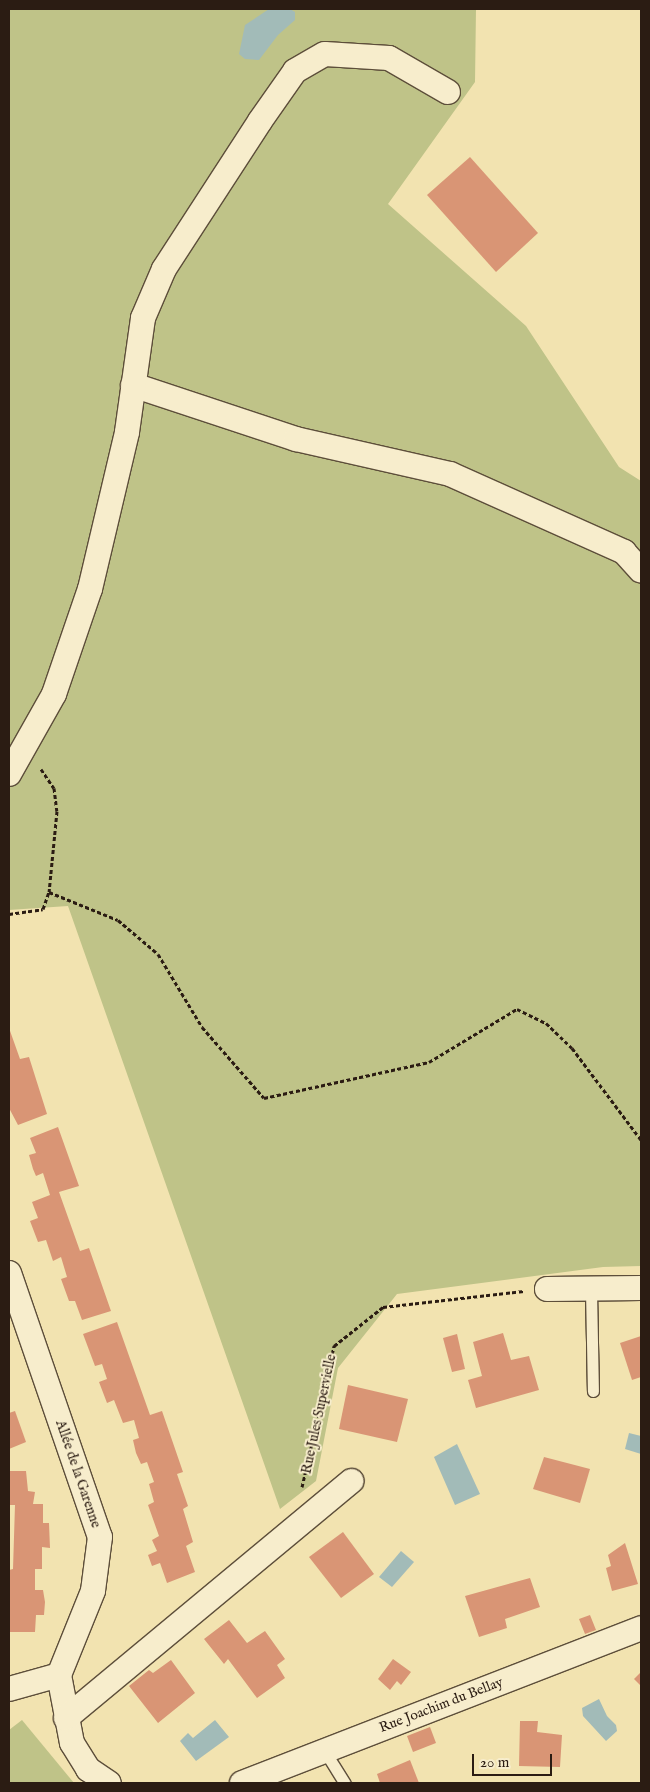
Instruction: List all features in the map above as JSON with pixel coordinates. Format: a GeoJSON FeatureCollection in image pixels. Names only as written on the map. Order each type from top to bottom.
{"type":"FeatureCollection","features":[{"type":"Feature","properties":{"kind":"street"},"geometry":{"type":"LineString","coordinates":[[9,774],[54,694],[90,589],[126,432],[143,318],[164,270],[295,71],[325,54],[389,58],[448,92]]}},
{"type":"Feature","properties":{"kind":"street"},"geometry":{"type":"LineString","coordinates":[[134,385],[296,439],[450,474],[624,552],[641,570]]}},
{"type":"Feature","properties":{"kind":"street","name":"Allée de la Garenne"},"geometry":{"type":"LineString","coordinates":[[9,1273],[100,1537],[93,1591],[59,1675]]}},
{"type":"Feature","properties":{"kind":"street"},"geometry":{"type":"LineString","coordinates":[[547,1289],[641,1288]]}},
{"type":"Feature","properties":{"kind":"street"},"geometry":{"type":"LineString","coordinates":[[66,1718],[351,1481]]}},
{"type":"Feature","properties":{"kind":"street","name":"Rue Joachim du Bellay"},"geometry":{"type":"LineString","coordinates":[[242,1783],[641,1628]]}},
{"type":"Feature","properties":{"kind":"street"},"geometry":{"type":"LineString","coordinates":[[9,1689],[59,1675],[72,1743],[88,1769],[109,1783]]}},
{"type":"Feature","properties":{"kind":"lane"},"geometry":{"type":"LineString","coordinates":[[591,1290],[593,1391]]}},
{"type":"Feature","properties":{"kind":"lane"},"geometry":{"type":"LineString","coordinates":[[324,1750],[345,1783]]}},
{"type":"Feature","properties":{"kind":"path"},"geometry":{"type":"LineString","coordinates":[[9,914],[43,908],[49,892],[57,811],[54,788],[25,745]]}},
{"type":"Feature","properties":{"kind":"path"},"geometry":{"type":"LineString","coordinates":[[49,892],[118,920],[158,954],[202,1026],[264,1098],[429,1062],[518,1010],[546,1023],[572,1048],[641,1140]]}},
{"type":"Feature","properties":{"kind":"path","name":"Rue Jules Supervielle"},"geometry":{"type":"LineString","coordinates":[[302,1490],[334,1346],[383,1307],[547,1289]]}},
{"type":"Feature","properties":{"kind":"green space"},"geometry":{"type":"Polygon","coordinates":[[[9,9],[476,9],[475,82],[388,204],[526,326],[619,467],[641,481],[641,1266],[603,1267],[397,1294],[338,1368],[316,1481],[280,1509],[68,906],[9,910],[9,9]]]}},
{"type":"Feature","properties":{"kind":"green space"},"geometry":{"type":"Polygon","coordinates":[[[22,1720],[74,1783],[9,1783],[9,1730],[22,1720]]]}},
{"type":"Feature","properties":{"kind":"water"},"geometry":{"type":"Polygon","coordinates":[[[269,9],[290,9],[295,12],[295,20],[278,35],[259,60],[245,59],[239,54],[245,25],[269,9]]]}},
{"type":"Feature","properties":{"kind":"water"},"geometry":{"type":"Polygon","coordinates":[[[629,1433],[641,1436],[641,1454],[625,1449],[629,1433]]]}},
{"type":"Feature","properties":{"kind":"water"},"geometry":{"type":"Polygon","coordinates":[[[457,1444],[480,1494],[455,1505],[434,1457],[457,1444]]]}},
{"type":"Feature","properties":{"kind":"water"},"geometry":{"type":"Polygon","coordinates":[[[401,1551],[414,1562],[392,1587],[379,1577],[401,1551]]]}},
{"type":"Feature","properties":{"kind":"water"},"geometry":{"type":"Polygon","coordinates":[[[599,1699],[607,1716],[616,1725],[617,1731],[606,1741],[583,1716],[582,1708],[599,1699]]]}},
{"type":"Feature","properties":{"kind":"water"},"geometry":{"type":"Polygon","coordinates":[[[215,1720],[229,1737],[196,1761],[180,1741],[188,1733],[193,1738],[215,1720]]]}},
{"type":"Feature","properties":{"kind":"building"},"geometry":{"type":"Polygon","coordinates":[[[470,157],[538,233],[496,272],[427,195],[470,157]]]}},
{"type":"Feature","properties":{"kind":"building"},"geometry":{"type":"Polygon","coordinates":[[[9,1028],[20,1059],[29,1057],[47,1114],[18,1125],[9,1108],[9,1028]]]}},
{"type":"Feature","properties":{"kind":"building"},"geometry":{"type":"Polygon","coordinates":[[[58,1127],[79,1186],[59,1192],[80,1251],[89,1248],[111,1311],[82,1320],[75,1301],[69,1301],[61,1279],[67,1277],[61,1257],[53,1261],[46,1240],[38,1242],[30,1221],[38,1218],[32,1202],[50,1195],[43,1173],[36,1176],[33,1169],[29,1155],[36,1153],[30,1138],[58,1127]]]}},
{"type":"Feature","properties":{"kind":"building"},"geometry":{"type":"Polygon","coordinates":[[[117,1322],[150,1415],[162,1411],[183,1472],[177,1474],[188,1506],[183,1509],[193,1542],[186,1546],[195,1572],[167,1583],[160,1563],[152,1566],[148,1555],[157,1551],[152,1540],[159,1536],[148,1505],[154,1502],[149,1484],[154,1482],[147,1462],[141,1464],[136,1453],[133,1440],[139,1438],[134,1420],[123,1423],[114,1400],[107,1403],[99,1382],[107,1379],[102,1364],[95,1366],[83,1334],[117,1322]]]}},
{"type":"Feature","properties":{"kind":"building"},"geometry":{"type":"Polygon","coordinates":[[[503,1333],[511,1360],[529,1356],[539,1390],[476,1408],[468,1380],[482,1376],[473,1342],[503,1333]]]}},
{"type":"Feature","properties":{"kind":"building"},"geometry":{"type":"Polygon","coordinates":[[[457,1334],[465,1369],[452,1372],[443,1338],[457,1334]]]}},
{"type":"Feature","properties":{"kind":"building"},"geometry":{"type":"Polygon","coordinates":[[[641,1336],[641,1377],[632,1380],[620,1343],[641,1336]]]}},
{"type":"Feature","properties":{"kind":"building"},"geometry":{"type":"Polygon","coordinates":[[[348,1385],[408,1399],[397,1442],[339,1429],[348,1385]]]}},
{"type":"Feature","properties":{"kind":"building"},"geometry":{"type":"Polygon","coordinates":[[[15,1411],[26,1442],[9,1449],[9,1413],[15,1411]]]}},
{"type":"Feature","properties":{"kind":"building"},"geometry":{"type":"Polygon","coordinates":[[[544,1457],[590,1469],[580,1503],[533,1489],[544,1457]]]}},
{"type":"Feature","properties":{"kind":"building"},"geometry":{"type":"Polygon","coordinates":[[[9,1471],[26,1471],[28,1491],[35,1492],[33,1504],[43,1504],[43,1523],[49,1523],[50,1548],[42,1547],[42,1569],[35,1569],[35,1590],[43,1590],[45,1602],[44,1615],[36,1615],[35,1632],[9,1632],[9,1570],[13,1569],[15,1505],[9,1505],[9,1471]]]}},
{"type":"Feature","properties":{"kind":"building"},"geometry":{"type":"Polygon","coordinates":[[[343,1532],[374,1574],[341,1598],[309,1557],[343,1532]]]}},
{"type":"Feature","properties":{"kind":"building"},"geometry":{"type":"Polygon","coordinates":[[[625,1543],[638,1584],[612,1591],[606,1568],[611,1566],[608,1555],[625,1543]]]}},
{"type":"Feature","properties":{"kind":"building"},"geometry":{"type":"Polygon","coordinates":[[[530,1578],[540,1607],[505,1619],[507,1628],[479,1637],[465,1596],[530,1578]]]}},
{"type":"Feature","properties":{"kind":"building"},"geometry":{"type":"Polygon","coordinates":[[[590,1615],[596,1630],[585,1634],[579,1619],[590,1615]]]}},
{"type":"Feature","properties":{"kind":"building"},"geometry":{"type":"Polygon","coordinates":[[[229,1620],[247,1643],[265,1631],[285,1659],[277,1665],[285,1678],[257,1698],[228,1659],[224,1664],[204,1639],[229,1620]]]}},
{"type":"Feature","properties":{"kind":"building"},"geometry":{"type":"Polygon","coordinates":[[[393,1659],[411,1672],[401,1685],[397,1681],[390,1690],[378,1679],[393,1659]]]}},
{"type":"Feature","properties":{"kind":"building"},"geometry":{"type":"Polygon","coordinates":[[[171,1660],[195,1693],[158,1723],[129,1686],[149,1670],[153,1673],[171,1660]]]}},
{"type":"Feature","properties":{"kind":"building"},"geometry":{"type":"Polygon","coordinates":[[[641,1672],[641,1686],[634,1679],[641,1672]]]}},
{"type":"Feature","properties":{"kind":"building"},"geometry":{"type":"Polygon","coordinates":[[[520,1721],[538,1721],[537,1732],[562,1735],[560,1767],[519,1766],[520,1721]]]}},
{"type":"Feature","properties":{"kind":"building"},"geometry":{"type":"Polygon","coordinates":[[[430,1727],[436,1743],[413,1752],[407,1736],[430,1727]]]}},
{"type":"Feature","properties":{"kind":"building"},"geometry":{"type":"Polygon","coordinates":[[[410,1760],[419,1783],[380,1783],[377,1774],[410,1760]]]}}]}
